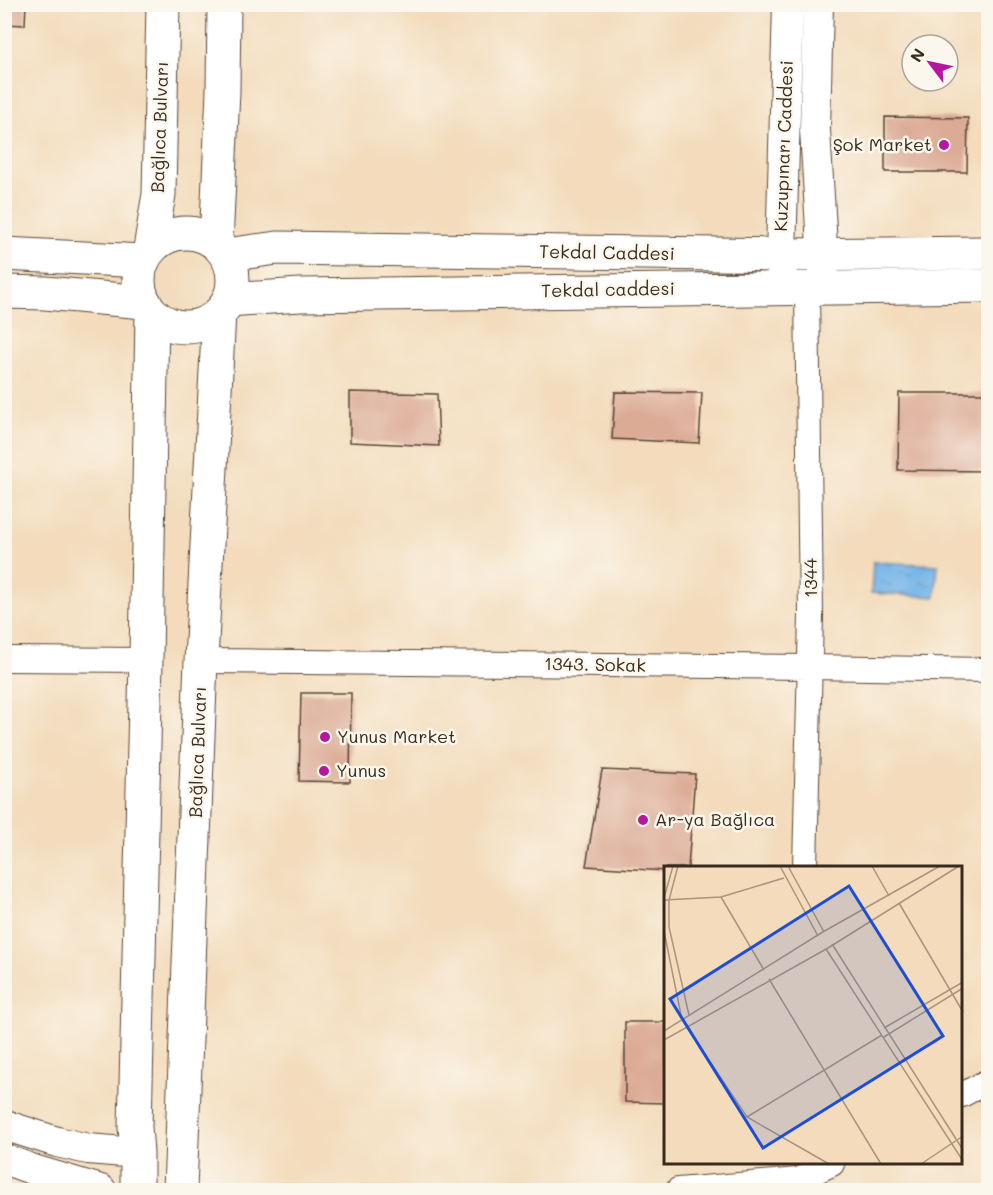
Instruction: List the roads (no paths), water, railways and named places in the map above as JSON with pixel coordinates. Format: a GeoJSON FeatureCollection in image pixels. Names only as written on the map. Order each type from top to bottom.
{"type":"FeatureCollection","features":[{"type":"Feature","properties":{"kind":"main road","name":"Bağlıca Bulvarı"},"geometry":{"type":"LineString","coordinates":[[147,255],[159,194],[163,4]]}},
{"type":"Feature","properties":{"kind":"main road"},"geometry":{"type":"LineString","coordinates":[[221,249],[224,4]]}},
{"type":"Feature","properties":{"kind":"main road"},"geometry":{"type":"LineString","coordinates":[[4,292],[45,293],[148,307],[164,322],[178,326],[193,326],[207,321],[224,306],[233,285],[232,270],[221,249],[203,236],[182,233],[161,240],[147,255],[139,274],[140,288],[148,307],[146,660],[135,1127],[137,1191]]}},
{"type":"Feature","properties":{"kind":"main road","name":"Tekdal Caddesi"},"geometry":{"type":"LineString","coordinates":[[221,249],[781,255],[988,253]]}},
{"type":"Feature","properties":{"kind":"main road"},"geometry":{"type":"LineString","coordinates":[[4,254],[147,255]]}},
{"type":"Feature","properties":{"kind":"main road","name":"Tekdal caddesi"},"geometry":{"type":"LineString","coordinates":[[224,306],[300,295],[988,286]]}},
{"type":"Feature","properties":{"kind":"main road","name":"Bağlıca Bulvarı"},"geometry":{"type":"LineString","coordinates":[[180,1191],[201,661],[224,306]]}},
{"type":"Feature","properties":{"kind":"street","name":"Kuzupınarı Caddesi"},"geometry":{"type":"LineString","coordinates":[[788,4],[781,255],[805,288],[823,255],[815,130],[818,4]]}},
{"type":"Feature","properties":{"kind":"street","name":"1344"},"geometry":{"type":"LineString","coordinates":[[805,288],[812,615],[805,866]]}},
{"type":"Feature","properties":{"kind":"street"},"geometry":{"type":"LineString","coordinates":[[4,659],[146,660]]}},
{"type":"Feature","properties":{"kind":"street","name":"1343. Sokak"},"geometry":{"type":"LineString","coordinates":[[201,661],[988,670]]}},
{"type":"Feature","properties":{"kind":"street"},"geometry":{"type":"LineString","coordinates":[[963,1094],[988,1081]]}},
{"type":"Feature","properties":{"kind":"street"},"geometry":{"type":"LineString","coordinates":[[4,1125],[88,1149],[137,1153]]}},
{"type":"Feature","properties":{"kind":"street"},"geometry":{"type":"LineString","coordinates":[[4,1159],[101,1191]]}},
{"type":"Feature","properties":{"kind":"street"},"geometry":{"type":"LineString","coordinates":[[678,1191],[798,1172],[828,1165]]}},
{"type":"Feature","properties":{"kind":"water"},"geometry":{"type":"Polygon","coordinates":[[[873,562],[938,565],[935,597],[871,593],[873,562]]]}},
{"type":"Feature","properties":{"kind":"place","name":"Şok Market"},"geometry":{"type":"Point","coordinates":[944,145]}},
{"type":"Feature","properties":{"kind":"place","name":"Yunus Market"},"geometry":{"type":"Point","coordinates":[325,737]}},
{"type":"Feature","properties":{"kind":"place","name":"Yunus"},"geometry":{"type":"Point","coordinates":[324,771]}},
{"type":"Feature","properties":{"kind":"place","name":"Ar-ya Bağlıca"},"geometry":{"type":"Point","coordinates":[643,820]}}]}
